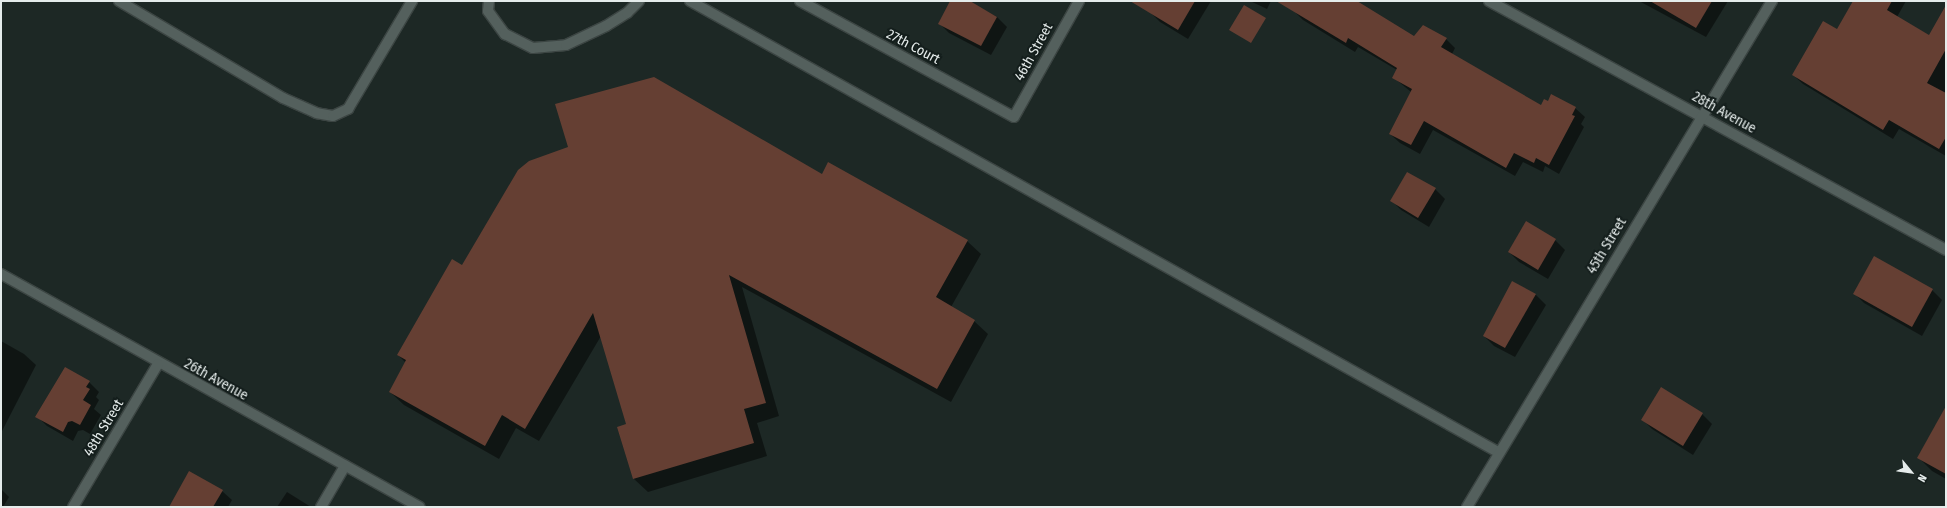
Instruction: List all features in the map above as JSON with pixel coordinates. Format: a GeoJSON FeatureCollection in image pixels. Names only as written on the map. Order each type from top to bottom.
{"type":"FeatureCollection","features":[{"type":"Feature","properties":{"kind":"street"},"geometry":{"type":"LineString","coordinates":[[119,1],[283,98],[316,113],[333,116],[348,109],[412,1]]}},
{"type":"Feature","properties":{"kind":"street"},"geometry":{"type":"LineString","coordinates":[[489,1],[488,11],[505,34],[533,48],[566,45],[606,26],[627,13],[639,1]]}},
{"type":"Feature","properties":{"kind":"street"},"geometry":{"type":"LineString","coordinates":[[690,1],[1498,452]]}},
{"type":"Feature","properties":{"kind":"street","name":"27th Court"},"geometry":{"type":"LineString","coordinates":[[800,1],[1014,117]]}},
{"type":"Feature","properties":{"kind":"street","name":"46th Street"},"geometry":{"type":"LineString","coordinates":[[1014,117],[1079,1]]}},
{"type":"Feature","properties":{"kind":"street","name":"28th Avenue"},"geometry":{"type":"LineString","coordinates":[[1489,1],[1946,250]]}},
{"type":"Feature","properties":{"kind":"street","name":"45th Street"},"geometry":{"type":"LineString","coordinates":[[1467,507],[1498,452],[1772,1]]}},
{"type":"Feature","properties":{"kind":"street","name":"26th Avenue"},"geometry":{"type":"LineString","coordinates":[[1,274],[158,364],[420,507]]}},
{"type":"Feature","properties":{"kind":"street","name":"48th Street"},"geometry":{"type":"LineString","coordinates":[[73,507],[158,364]]}},
{"type":"Feature","properties":{"kind":"street"},"geometry":{"type":"LineString","coordinates":[[322,507],[345,466]]}},
{"type":"Feature","properties":{"kind":"building"},"geometry":{"type":"Polygon","coordinates":[[[950,1],[970,1],[997,17],[981,46],[938,24],[950,1]]]}},
{"type":"Feature","properties":{"kind":"building"},"geometry":{"type":"Polygon","coordinates":[[[1130,1],[1195,1],[1178,30],[1130,1]]]}},
{"type":"Feature","properties":{"kind":"building"},"geometry":{"type":"Polygon","coordinates":[[[1276,1],[1357,1],[1414,36],[1423,25],[1447,38],[1441,47],[1541,105],[1544,99],[1548,101],[1551,94],[1576,107],[1572,115],[1575,116],[1549,165],[1536,158],[1534,163],[1514,153],[1506,168],[1424,121],[1411,145],[1389,134],[1412,89],[1392,78],[1397,68],[1348,38],[1346,43],[1276,1]]]}},
{"type":"Feature","properties":{"kind":"building"},"geometry":{"type":"Polygon","coordinates":[[[1650,1],[1712,1],[1696,28],[1650,1]]]}},
{"type":"Feature","properties":{"kind":"building"},"geometry":{"type":"Polygon","coordinates":[[[1853,1],[1892,1],[1887,10],[1929,35],[1946,5],[1946,49],[1927,83],[1946,93],[1946,137],[1939,149],[1889,120],[1883,130],[1792,75],[1823,21],[1837,29],[1853,1]]]}},
{"type":"Feature","properties":{"kind":"building"},"geometry":{"type":"Polygon","coordinates":[[[1244,5],[1266,18],[1251,43],[1229,30],[1244,5]]]}},
{"type":"Feature","properties":{"kind":"building"},"geometry":{"type":"Polygon","coordinates":[[[654,77],[822,174],[828,162],[968,240],[936,297],[975,320],[937,389],[729,275],[766,403],[744,409],[754,443],[633,479],[617,427],[626,424],[593,313],[525,429],[502,415],[485,446],[389,392],[406,360],[397,355],[452,259],[462,265],[518,170],[529,161],[568,147],[555,104],[654,77]]]}},
{"type":"Feature","properties":{"kind":"building"},"geometry":{"type":"Polygon","coordinates":[[[1407,172],[1436,188],[1418,218],[1390,201],[1407,172]]]}},
{"type":"Feature","properties":{"kind":"building"},"geometry":{"type":"Polygon","coordinates":[[[1526,221],[1556,239],[1538,270],[1508,252],[1526,221]]]}},
{"type":"Feature","properties":{"kind":"building"},"geometry":{"type":"Polygon","coordinates":[[[1874,256],[1933,289],[1912,327],[1853,294],[1874,256]]]}},
{"type":"Feature","properties":{"kind":"building"},"geometry":{"type":"Polygon","coordinates":[[[1512,281],[1536,294],[1505,348],[1483,336],[1512,281]]]}},
{"type":"Feature","properties":{"kind":"building"},"geometry":{"type":"Polygon","coordinates":[[[65,367],[90,381],[86,387],[90,389],[83,400],[91,405],[80,425],[72,421],[68,422],[63,432],[35,417],[65,367]]]}},
{"type":"Feature","properties":{"kind":"building"},"geometry":{"type":"Polygon","coordinates":[[[1661,387],[1703,413],[1683,446],[1641,420],[1661,387]]]}},
{"type":"Feature","properties":{"kind":"building"},"geometry":{"type":"Polygon","coordinates":[[[1946,406],[1946,474],[1917,458],[1946,406]]]}},
{"type":"Feature","properties":{"kind":"building"},"geometry":{"type":"Polygon","coordinates":[[[189,471],[223,490],[213,507],[169,507],[189,471]]]}}]}
